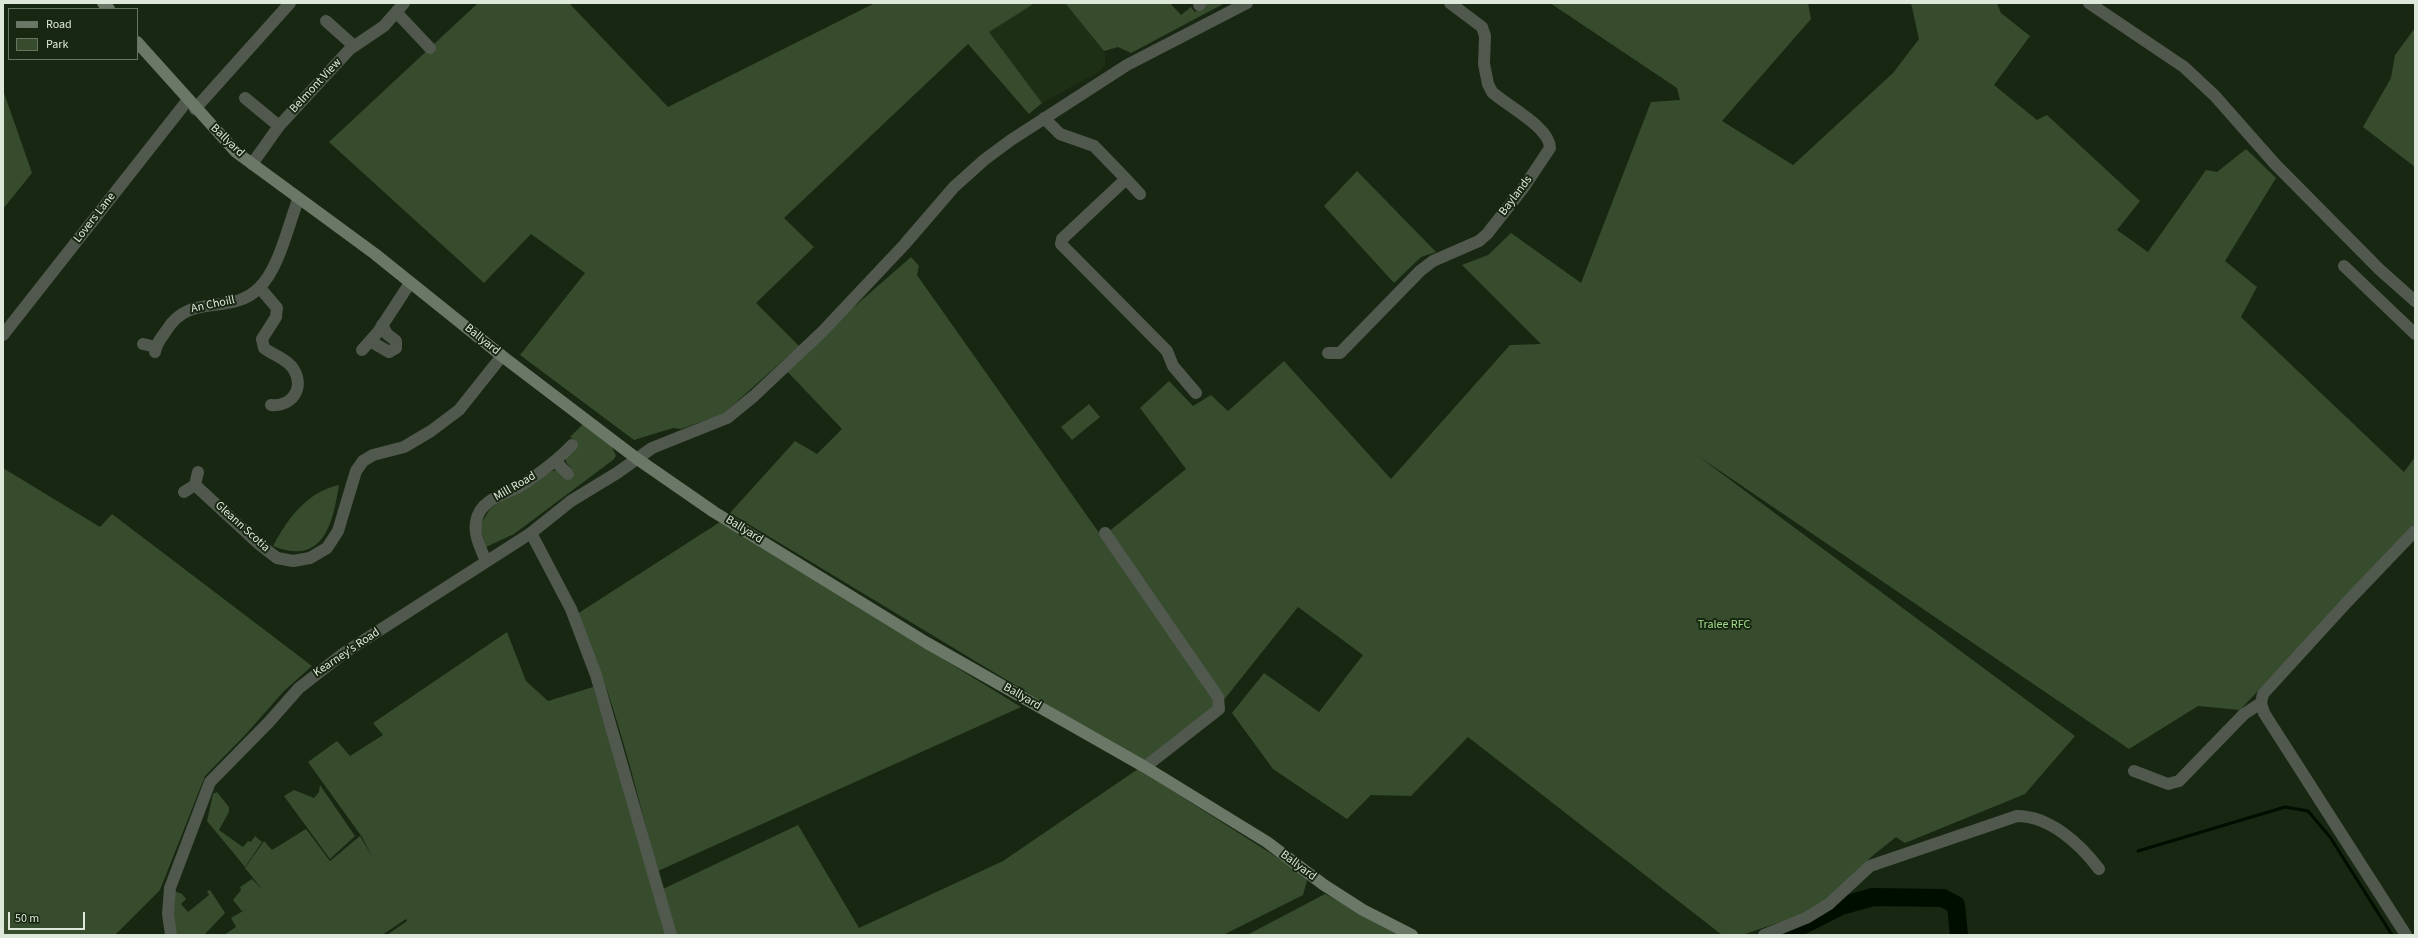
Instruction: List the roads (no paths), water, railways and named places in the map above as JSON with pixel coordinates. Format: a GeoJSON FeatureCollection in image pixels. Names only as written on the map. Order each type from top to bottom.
{"type":"FeatureCollection","features":[{"type":"Feature","properties":{"kind":"street","name":"Lovers Lane"},"geometry":{"type":"LineString","coordinates":[[3,335],[191,105],[290,3]]}},
{"type":"Feature","properties":{"kind":"street","name":"Kearney's Road"},"geometry":{"type":"LineString","coordinates":[[171,935],[168,914],[170,888],[206,793],[215,776],[251,742],[299,688],[320,670],[531,533],[571,501],[617,474],[636,458],[652,448],[727,418],[754,396],[827,326],[904,245],[954,187],[1011,140],[1127,65],[1247,3]]}},
{"type":"Feature","properties":{"kind":"street","name":"Baylands"},"geometry":{"type":"LineString","coordinates":[[1328,353],[1340,353],[1420,271],[1433,261],[1478,241],[1487,234],[1550,148],[1550,141],[1541,130],[1492,92],[1488,84],[1484,64],[1485,36],[1482,27],[1450,3]]}},
{"type":"Feature","properties":{"kind":"street"},"geometry":{"type":"LineString","coordinates":[[2089,3],[2184,67],[2215,96],[2285,175],[2380,270],[2415,301]]}},
{"type":"Feature","properties":{"kind":"street","name":"Belmont View"},"geometry":{"type":"LineString","coordinates":[[252,164],[279,126],[354,46],[384,26],[400,7],[430,48]]}},
{"type":"Feature","properties":{"kind":"street"},"geometry":{"type":"LineString","coordinates":[[326,21],[354,46]]}},
{"type":"Feature","properties":{"kind":"street","name":"Ballyard"},"geometry":{"type":"LineString","coordinates":[[138,43],[191,105],[236,152],[410,283],[502,356],[636,458],[714,512],[927,643],[1145,767],[1267,842],[1350,901],[1412,935]]}},
{"type":"Feature","properties":{"kind":"street"},"geometry":{"type":"LineString","coordinates":[[245,98],[279,126]]}},
{"type":"Feature","properties":{"kind":"street"},"geometry":{"type":"LineString","coordinates":[[1044,118],[1060,134],[1094,146],[1140,194]]}},
{"type":"Feature","properties":{"kind":"street"},"geometry":{"type":"LineString","coordinates":[[1126,179],[1062,239],[1062,244],[1167,352],[1173,366],[1196,393]]}},
{"type":"Feature","properties":{"kind":"street","name":"An Choill"},"geometry":{"type":"LineString","coordinates":[[144,344],[155,349],[170,324],[182,313],[192,307],[207,307],[232,302],[252,295],[260,288],[270,276],[298,200]]}},
{"type":"Feature","properties":{"kind":"street"},"geometry":{"type":"LineString","coordinates":[[2344,266],[2414,332]]}},
{"type":"Feature","properties":{"kind":"street"},"geometry":{"type":"LineString","coordinates":[[362,350],[382,325],[410,283]]}},
{"type":"Feature","properties":{"kind":"street"},"geometry":{"type":"LineString","coordinates":[[260,288],[277,308],[276,317],[262,339],[264,348],[294,369],[298,382],[292,398],[281,406],[271,405]]}},
{"type":"Feature","properties":{"kind":"street"},"geometry":{"type":"LineString","coordinates":[[370,341],[384,351],[389,352],[396,348],[396,341],[387,334],[382,325]]}},
{"type":"Feature","properties":{"kind":"street","name":"Gleann Scotia"},"geometry":{"type":"LineString","coordinates":[[195,485],[277,558],[293,561],[310,558],[327,548],[338,531],[356,471],[363,461],[373,455],[404,447],[431,432],[459,410],[502,356]]}},
{"type":"Feature","properties":{"kind":"street","name":"Mill Road"},"geometry":{"type":"LineString","coordinates":[[486,561],[476,537],[480,511],[492,500],[520,486],[556,462],[572,445]]}},
{"type":"Feature","properties":{"kind":"street"},"geometry":{"type":"LineString","coordinates":[[556,462],[568,474]]}},
{"type":"Feature","properties":{"kind":"street"},"geometry":{"type":"LineString","coordinates":[[184,492],[195,485],[198,472]]}},
{"type":"Feature","properties":{"kind":"street"},"geometry":{"type":"LineString","coordinates":[[2406,935],[2264,713],[2261,703],[2263,694],[2348,601],[2415,531]]}},
{"type":"Feature","properties":{"kind":"street"},"geometry":{"type":"LineString","coordinates":[[1105,532],[1218,697],[1220,709],[1145,767]]}},
{"type":"Feature","properties":{"kind":"street"},"geometry":{"type":"LineString","coordinates":[[531,533],[571,609],[593,668],[671,935]]}},
{"type":"Feature","properties":{"kind":"street"},"geometry":{"type":"LineString","coordinates":[[2134,771],[2168,784],[2178,781],[2244,714],[2261,703]]}},
{"type":"Feature","properties":{"kind":"street"},"geometry":{"type":"LineString","coordinates":[[1764,935],[1806,918],[1829,904],[1870,866],[2017,816],[2030,816],[2041,820],[2084,849],[2099,869]]}},
{"type":"Feature","properties":{"kind":"waterway"},"geometry":{"type":"LineString","coordinates":[[2138,851],[2285,807],[2308,811],[2330,837],[2392,935]]}},
{"type":"Feature","properties":{"kind":"waterway"},"geometry":{"type":"LineString","coordinates":[[1784,935],[1841,906],[1873,897],[1943,898],[1956,905],[1959,935]]}},
{"type":"Feature","properties":{"kind":"park label","name":"Tralee RFC"},"geometry":{"type":"Point","coordinates":[1724,625]}}]}
